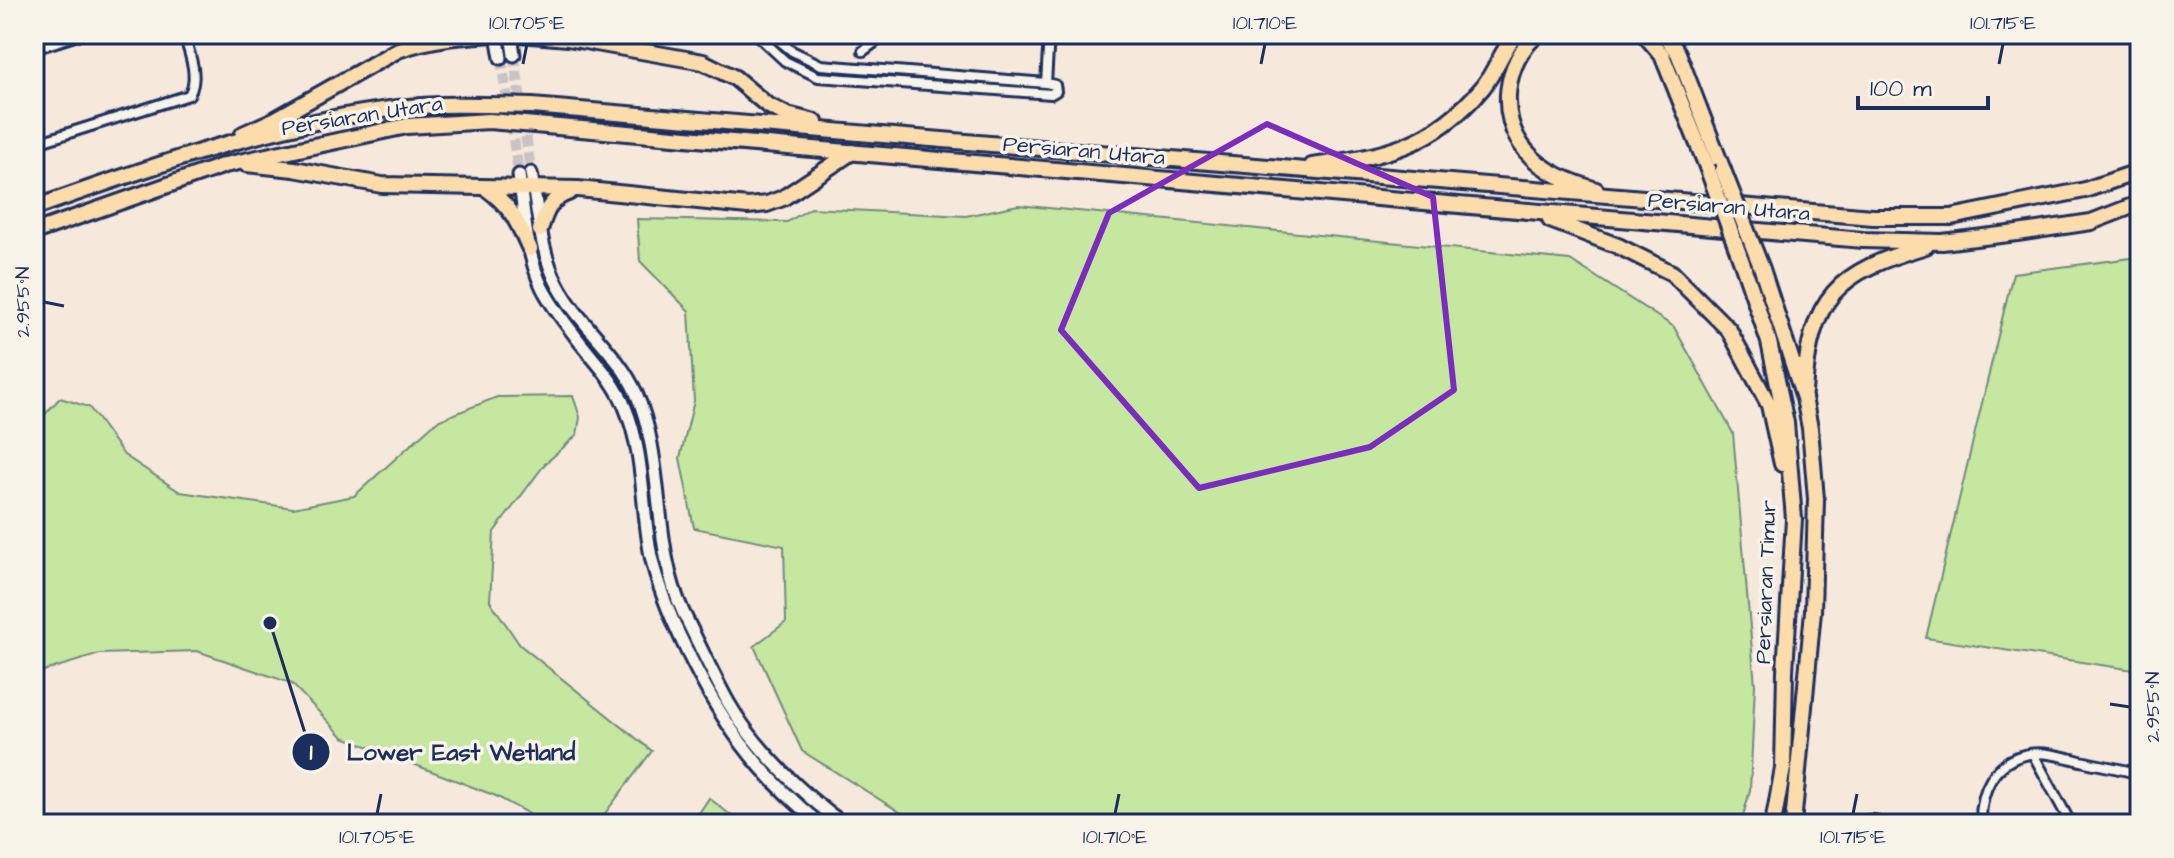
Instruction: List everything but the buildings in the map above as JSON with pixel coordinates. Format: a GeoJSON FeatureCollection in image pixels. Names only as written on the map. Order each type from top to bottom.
{"type":"FeatureCollection","features":[{"type":"Feature","properties":{"kind":"main road"},"geometry":{"type":"LineString","coordinates":[[167,160],[274,120],[398,50],[450,36],[496,34]]}},
{"type":"Feature","properties":{"kind":"main road"},"geometry":{"type":"LineString","coordinates":[[519,34],[564,36],[703,62],[727,73],[767,105],[787,115],[846,132]]}},
{"type":"Feature","properties":{"kind":"main road"},"geometry":{"type":"LineString","coordinates":[[1284,170],[1370,158],[1419,141],[1443,125],[1483,87],[1516,34]]}},
{"type":"Feature","properties":{"kind":"main road"},"geometry":{"type":"LineString","coordinates":[[1538,34],[1521,53],[1509,84],[1508,100],[1516,136],[1527,153],[1560,177],[1622,197]]}},
{"type":"Feature","properties":{"kind":"main road","name":"Persiaran Timur"},"geometry":{"type":"LineString","coordinates":[[1644,34],[1662,55],[1744,268],[1769,342],[1786,423],[1794,519],[1783,768],[1773,824]]}},
{"type":"Feature","properties":{"kind":"main road","name":"Persiaran Timur"},"geometry":{"type":"LineString","coordinates":[[1664,34],[1678,53],[1762,269],[1804,398],[1810,428],[1816,499],[1816,552],[1811,640],[1793,824]]}},
{"type":"Feature","properties":{"kind":"main road","name":"Persiaran Utara"},"geometry":{"type":"LineString","coordinates":[[34,208],[167,160],[333,118],[400,108],[467,105],[532,106],[1873,217],[1951,217],[2085,190],[2140,171]]}},
{"type":"Feature","properties":{"kind":"main road","name":"Persiaran Utara"},"geometry":{"type":"LineString","coordinates":[[34,232],[225,165],[407,126],[489,121],[1863,240],[1942,242],[2091,222],[2140,203]]}},
{"type":"Feature","properties":{"kind":"main road"},"geometry":{"type":"LineString","coordinates":[[225,165],[279,167],[382,185],[486,188],[526,181],[748,206],[783,198],[852,152]]}},
{"type":"Feature","properties":{"kind":"main road"},"geometry":{"type":"LineString","coordinates":[[486,188],[514,214],[530,249]]}},
{"type":"Feature","properties":{"kind":"main road"},"geometry":{"type":"LineString","coordinates":[[540,230],[551,203],[557,197],[578,189]]}},
{"type":"Feature","properties":{"kind":"main road"},"geometry":{"type":"LineString","coordinates":[[1524,212],[1618,246],[1672,273],[1729,330],[1769,405],[1794,519]]}},
{"type":"Feature","properties":{"kind":"main road"},"geometry":{"type":"LineString","coordinates":[[1804,398],[1811,337],[1827,300],[1861,269],[1886,258],[1942,242]]}},
{"type":"Feature","properties":{"kind":"street"},"geometry":{"type":"LineString","coordinates":[[34,49],[81,34]]}},
{"type":"Feature","properties":{"kind":"street"},"geometry":{"type":"LineString","coordinates":[[34,144],[189,95],[195,76],[184,34]]}},
{"type":"Feature","properties":{"kind":"street"},"geometry":{"type":"LineString","coordinates":[[496,34],[501,58]]}},
{"type":"Feature","properties":{"kind":"street"},"geometry":{"type":"LineString","coordinates":[[511,34],[514,55]]}},
{"type":"Feature","properties":{"kind":"street"},"geometry":{"type":"LineString","coordinates":[[756,34],[785,61],[818,77],[1054,94],[1055,85],[1046,83],[821,65],[792,51],[771,34]]}},
{"type":"Feature","properties":{"kind":"street"},"geometry":{"type":"LineString","coordinates":[[863,51],[886,34]]}},
{"type":"Feature","properties":{"kind":"street"},"geometry":{"type":"LineString","coordinates":[[1046,83],[1049,34]]}},
{"type":"Feature","properties":{"kind":"street"},"geometry":{"type":"LineString","coordinates":[[526,181],[557,284],[584,324],[616,360],[636,393],[647,431],[658,517],[677,598],[729,705],[773,761],[799,788],[844,824]]}},
{"type":"Feature","properties":{"kind":"street"},"geometry":{"type":"LineString","coordinates":[[526,181],[530,249],[542,287],[574,335],[606,371],[624,404],[636,438],[651,557],[664,602],[718,713],[740,745],[788,798],[820,824]]}},
{"type":"Feature","properties":{"kind":"street"},"geometry":{"type":"LineString","coordinates":[[2033,754],[2071,824]]}},
{"type":"Feature","properties":{"kind":"street"},"geometry":{"type":"LineString","coordinates":[[1981,824],[1980,803],[1991,776],[2000,767],[2033,754],[2137,773],[2140,784]]}},
{"type":"Feature","properties":{"kind":"highlighted area"},"geometry":{"type":"Polygon","coordinates":[[[1267,124],[1433,197],[1454,390],[1370,447],[1199,488],[1061,330],[1109,213],[1267,124]]]}},
{"type":"Feature","properties":{"kind":"green space"},"geometry":{"type":"Polygon","coordinates":[[[1018,205],[1570,260],[1674,327],[1733,433],[1755,685],[1750,790],[1741,824],[919,824],[802,751],[754,646],[786,622],[784,546],[694,528],[680,458],[694,401],[689,311],[640,261],[637,219],[787,222],[811,208],[966,216],[1018,205]]]}},
{"type":"Feature","properties":{"kind":"green space"},"geometry":{"type":"Polygon","coordinates":[[[2140,257],[2140,671],[1926,638],[2013,273],[2140,257]]]}},
{"type":"Feature","properties":{"kind":"green space"},"geometry":{"type":"Polygon","coordinates":[[[573,396],[580,417],[577,435],[545,464],[494,532],[490,601],[520,645],[652,751],[597,824],[547,824],[496,796],[343,737],[291,683],[197,651],[100,654],[34,674],[34,426],[60,398],[89,407],[124,455],[180,492],[293,508],[354,496],[437,421],[497,397],[573,396]]]}},
{"type":"Feature","properties":{"kind":"green space"},"geometry":{"type":"Polygon","coordinates":[[[709,798],[742,824],[692,824],[709,798]]]}},
{"type":"Feature","properties":{"kind":"tunnel"},"geometry":{"type":"LineString","coordinates":[[514,55],[531,173]]}},
{"type":"Feature","properties":{"kind":"tunnel"},"geometry":{"type":"LineString","coordinates":[[501,58],[519,175]]}},
{"type":"Feature","properties":{"kind":"place","name":"Lower East Wetland"},"geometry":{"type":"Point","coordinates":[270,623]}}]}
